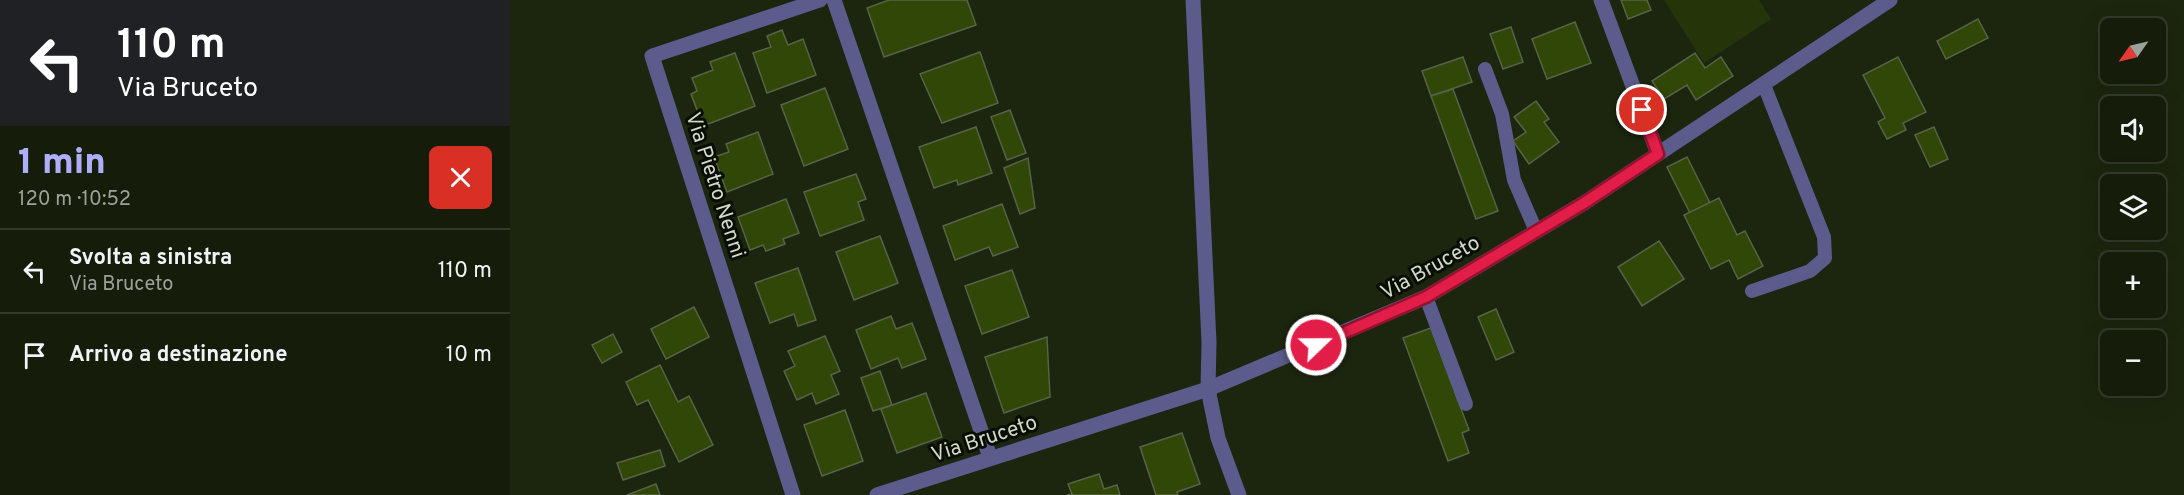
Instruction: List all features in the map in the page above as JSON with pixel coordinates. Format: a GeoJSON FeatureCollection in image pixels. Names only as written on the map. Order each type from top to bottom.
{"type":"FeatureCollection","features":[{"type":"Feature","properties":{"kind":"street","name":"Via Pietro Nenni"},"geometry":{"type":"LineString","coordinates":[[793,495],[652,56],[820,0]]}},
{"type":"Feature","properties":{"kind":"street"},"geometry":{"type":"LineString","coordinates":[[834,0],[990,457]]}},
{"type":"Feature","properties":{"kind":"street"},"geometry":{"type":"LineString","coordinates":[[1193,0],[1209,342],[1208,389],[1218,438],[1239,495]]}},
{"type":"Feature","properties":{"kind":"street"},"geometry":{"type":"LineString","coordinates":[[1601,0],[1658,154]]}},
{"type":"Feature","properties":{"kind":"street","name":"Via Bruceto"},"geometry":{"type":"LineString","coordinates":[[877,495],[1208,389],[1426,297],[1658,154],[1890,0]]}},
{"type":"Feature","properties":{"kind":"lane"},"geometry":{"type":"LineString","coordinates":[[1485,69],[1502,114],[1514,180],[1536,231]]}},
{"type":"Feature","properties":{"kind":"lane"},"geometry":{"type":"LineString","coordinates":[[1752,291],[1810,271],[1825,258],[1824,237],[1764,85]]}},
{"type":"Feature","properties":{"kind":"lane"},"geometry":{"type":"LineString","coordinates":[[1426,297],[1466,404]]}},
{"type":"Feature","properties":{"kind":"green space"},"geometry":{"type":"Polygon","coordinates":[[[1664,0],[1759,0],[1771,19],[1704,63],[1664,0]]]}},
{"type":"Feature","properties":{"kind":"building"},"geometry":{"type":"Polygon","coordinates":[[[889,0],[967,0],[976,25],[884,57],[867,8],[889,0]]]}},
{"type":"Feature","properties":{"kind":"building"},"geometry":{"type":"Polygon","coordinates":[[[1621,0],[1647,0],[1651,10],[1628,19],[1621,0]]]}},
{"type":"Feature","properties":{"kind":"building"},"geometry":{"type":"Polygon","coordinates":[[[1978,19],[1988,38],[1946,59],[1937,41],[1978,19]]]}},
{"type":"Feature","properties":{"kind":"building"},"geometry":{"type":"Polygon","coordinates":[[[1575,22],[1591,63],[1547,79],[1532,39],[1575,22]]]}},
{"type":"Feature","properties":{"kind":"building"},"geometry":{"type":"Polygon","coordinates":[[[1511,27],[1523,62],[1503,69],[1490,34],[1511,27]]]}},
{"type":"Feature","properties":{"kind":"building"},"geometry":{"type":"Polygon","coordinates":[[[782,30],[788,45],[803,39],[816,75],[767,93],[753,53],[771,47],[767,36],[782,30]]]}},
{"type":"Feature","properties":{"kind":"building"},"geometry":{"type":"Polygon","coordinates":[[[980,52],[998,103],[942,123],[920,74],[980,52]]]}},
{"type":"Feature","properties":{"kind":"building"},"geometry":{"type":"Polygon","coordinates":[[[735,53],[755,106],[703,126],[691,94],[697,91],[692,78],[713,70],[710,62],[735,53]]]}},
{"type":"Feature","properties":{"kind":"building"},"geometry":{"type":"Polygon","coordinates":[[[1695,53],[1705,68],[1721,57],[1733,76],[1696,100],[1687,85],[1664,99],[1652,81],[1695,53]]]}},
{"type":"Feature","properties":{"kind":"building"},"geometry":{"type":"Polygon","coordinates":[[[1463,57],[1472,82],[1431,96],[1422,71],[1463,57]]]}},
{"type":"Feature","properties":{"kind":"building"},"geometry":{"type":"Polygon","coordinates":[[[1898,57],[1926,112],[1903,123],[1906,130],[1887,139],[1878,122],[1885,118],[1863,75],[1898,57]]]}},
{"type":"Feature","properties":{"kind":"building"},"geometry":{"type":"Polygon","coordinates":[[[825,88],[848,149],[804,166],[781,105],[825,88]]]}},
{"type":"Feature","properties":{"kind":"building"},"geometry":{"type":"Polygon","coordinates":[[[1453,89],[1498,211],[1476,219],[1431,96],[1453,89]]]}},
{"type":"Feature","properties":{"kind":"building"},"geometry":{"type":"Polygon","coordinates":[[[1536,101],[1549,119],[1544,122],[1559,142],[1529,164],[1513,141],[1526,132],[1514,117],[1536,101]]]}},
{"type":"Feature","properties":{"kind":"building"},"geometry":{"type":"Polygon","coordinates":[[[1010,110],[1026,153],[1007,160],[991,117],[1010,110]]]}},
{"type":"Feature","properties":{"kind":"building"},"geometry":{"type":"Polygon","coordinates":[[[976,127],[992,173],[958,185],[957,180],[934,188],[919,147],[976,127]]]}},
{"type":"Feature","properties":{"kind":"building"},"geometry":{"type":"Polygon","coordinates":[[[1934,127],[1948,159],[1930,167],[1915,135],[1934,127]]]}},
{"type":"Feature","properties":{"kind":"building"},"geometry":{"type":"Polygon","coordinates":[[[758,132],[773,174],[727,192],[714,157],[729,152],[726,144],[758,132]]]}},
{"type":"Feature","properties":{"kind":"building"},"geometry":{"type":"Polygon","coordinates":[[[1687,157],[1710,203],[1690,213],[1667,167],[1687,157]]]}},
{"type":"Feature","properties":{"kind":"building"},"geometry":{"type":"Polygon","coordinates":[[[1028,158],[1035,208],[1020,214],[1004,168],[1028,158]]]}},
{"type":"Feature","properties":{"kind":"building"},"geometry":{"type":"Polygon","coordinates":[[[856,174],[866,199],[858,202],[864,220],[820,236],[804,192],[856,174]]]}},
{"type":"Feature","properties":{"kind":"building"},"geometry":{"type":"Polygon","coordinates":[[[1719,198],[1737,235],[1745,231],[1763,266],[1738,279],[1729,260],[1711,269],[1684,215],[1719,198]]]}},
{"type":"Feature","properties":{"kind":"building"},"geometry":{"type":"Polygon","coordinates":[[[786,199],[799,233],[783,239],[785,244],[766,251],[763,245],[750,250],[738,217],[786,199]]]}},
{"type":"Feature","properties":{"kind":"building"},"geometry":{"type":"Polygon","coordinates":[[[1002,204],[1018,247],[993,256],[989,247],[955,260],[943,226],[1002,204]]]}},
{"type":"Feature","properties":{"kind":"building"},"geometry":{"type":"Polygon","coordinates":[[[880,236],[898,283],[854,300],[836,252],[880,236]]]}},
{"type":"Feature","properties":{"kind":"building"},"geometry":{"type":"Polygon","coordinates":[[[1659,241],[1684,279],[1642,306],[1618,267],[1659,241]]]}},
{"type":"Feature","properties":{"kind":"building"},"geometry":{"type":"Polygon","coordinates":[[[798,268],[816,320],[798,326],[794,314],[770,323],[755,283],[798,268]]]}},
{"type":"Feature","properties":{"kind":"building"},"geometry":{"type":"Polygon","coordinates":[[[1012,270],[1029,317],[982,334],[965,286],[1012,270]]]}},
{"type":"Feature","properties":{"kind":"building"},"geometry":{"type":"Polygon","coordinates":[[[694,307],[709,337],[666,359],[651,329],[694,307]]]}},
{"type":"Feature","properties":{"kind":"building"},"geometry":{"type":"Polygon","coordinates":[[[1496,309],[1514,352],[1496,360],[1478,317],[1496,309]]]}},
{"type":"Feature","properties":{"kind":"building"},"geometry":{"type":"Polygon","coordinates":[[[891,316],[896,329],[912,323],[926,359],[902,368],[898,358],[871,369],[856,330],[891,316]]]}},
{"type":"Feature","properties":{"kind":"building"},"geometry":{"type":"Polygon","coordinates":[[[1431,328],[1469,430],[1462,433],[1469,453],[1448,461],[1403,338],[1431,328]]]}},
{"type":"Feature","properties":{"kind":"building"},"geometry":{"type":"Polygon","coordinates":[[[613,334],[622,352],[602,363],[592,345],[613,334]]]}},
{"type":"Feature","properties":{"kind":"building"},"geometry":{"type":"Polygon","coordinates":[[[825,336],[840,371],[831,375],[839,394],[816,404],[812,393],[797,400],[784,371],[795,366],[788,351],[825,336]]]}},
{"type":"Feature","properties":{"kind":"building"},"geometry":{"type":"Polygon","coordinates":[[[1047,337],[1050,397],[1004,413],[985,357],[1047,337]]]}},
{"type":"Feature","properties":{"kind":"building"},"geometry":{"type":"Polygon","coordinates":[[[660,365],[678,402],[689,396],[713,445],[679,462],[648,400],[637,405],[626,382],[660,365]]]}},
{"type":"Feature","properties":{"kind":"building"},"geometry":{"type":"Polygon","coordinates":[[[880,371],[892,405],[873,411],[861,378],[880,371]]]}},
{"type":"Feature","properties":{"kind":"building"},"geometry":{"type":"Polygon","coordinates":[[[926,393],[942,437],[897,453],[881,409],[926,393]]]}},
{"type":"Feature","properties":{"kind":"building"},"geometry":{"type":"Polygon","coordinates":[[[845,410],[863,461],[822,476],[804,425],[845,410]]]}},
{"type":"Feature","properties":{"kind":"building"},"geometry":{"type":"Polygon","coordinates":[[[1182,433],[1200,484],[1177,492],[1178,495],[1156,495],[1140,447],[1182,433]]]}},
{"type":"Feature","properties":{"kind":"building"},"geometry":{"type":"Polygon","coordinates":[[[660,450],[665,466],[623,480],[617,463],[660,450]]]}},
{"type":"Feature","properties":{"kind":"building"},"geometry":{"type":"Polygon","coordinates":[[[1099,474],[1104,489],[1117,485],[1120,495],[1067,495],[1072,494],[1068,484],[1099,474]]]}},
{"type":"Feature","properties":{"kind":"building"},"geometry":{"type":"Polygon","coordinates":[[[656,484],[660,495],[627,495],[656,484]]]}},
{"type":"Feature","properties":{"kind":"route"},"geometry":{"type":"LineString","coordinates":[[1316,345],[1426,297],[1584,203],[1658,154],[1642,110]]}}]}
